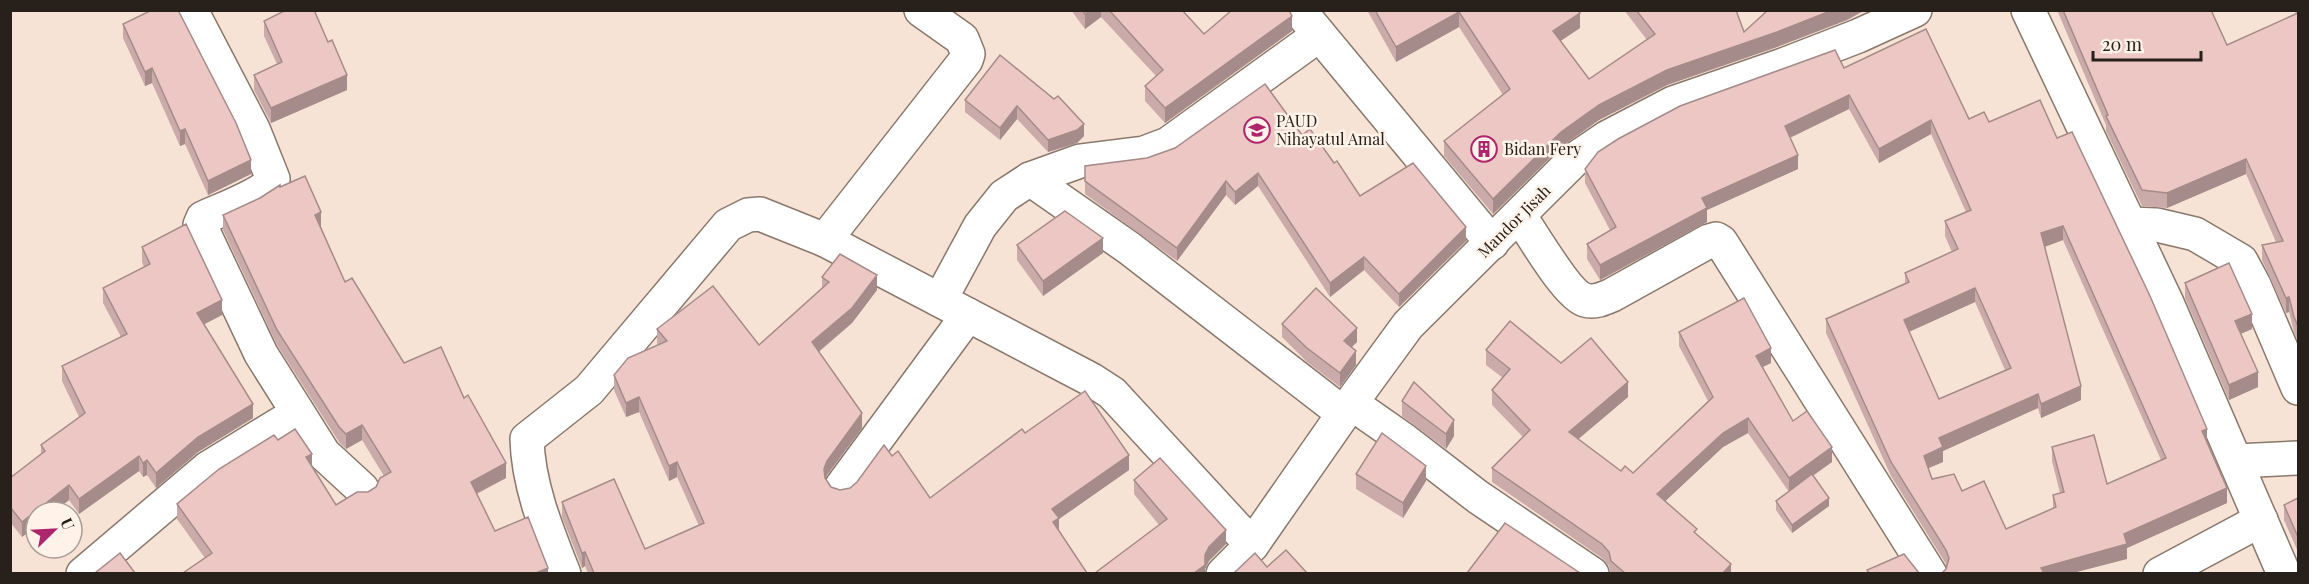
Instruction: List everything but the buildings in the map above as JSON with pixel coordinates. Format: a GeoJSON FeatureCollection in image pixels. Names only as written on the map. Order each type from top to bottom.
{"type":"FeatureCollection","features":[{"type":"Feature","properties":{"kind":"street"},"geometry":{"type":"LineString","coordinates":[[191,10],[253,129],[273,179],[259,191],[203,218],[200,225],[261,354],[324,454],[362,489]]}},
{"type":"Feature","properties":{"kind":"street"},"geometry":{"type":"LineString","coordinates":[[825,240],[966,60],[968,54],[962,39],[921,10]]}},
{"type":"Feature","properties":{"kind":"street"},"geometry":{"type":"LineString","coordinates":[[1299,10],[1492,243]]}},
{"type":"Feature","properties":{"kind":"street","name":"Mandor Jisah"},"geometry":{"type":"LineString","coordinates":[[1223,573],[1252,545],[1408,325],[1574,160],[1608,137],[1673,103],[1804,57],[1915,10]]}},
{"type":"Feature","properties":{"kind":"street"},"geometry":{"type":"LineString","coordinates":[[2028,10],[2167,303],[2284,573]]}},
{"type":"Feature","properties":{"kind":"street"},"geometry":{"type":"LineString","coordinates":[[842,486],[954,307],[980,226],[1004,196],[1030,179],[1080,161],[1144,153],[1168,144],[1319,35]]}},
{"type":"Feature","properties":{"kind":"street"},"geometry":{"type":"LineString","coordinates":[[1030,179],[1129,248],[1347,408],[1404,440],[1478,497],[1592,573]]}},
{"type":"Feature","properties":{"kind":"street"},"geometry":{"type":"LineString","coordinates":[[564,573],[545,527],[527,455],[527,439],[589,390],[728,225],[748,215],[760,214],[825,240],[1092,380],[1112,393],[1252,545]]}},
{"type":"Feature","properties":{"kind":"street"},"geometry":{"type":"LineString","coordinates":[[1519,215],[1569,289],[1583,300],[1600,300],[1708,241],[1716,239],[1721,242],[1930,573]]}},
{"type":"Feature","properties":{"kind":"street"},"geometry":{"type":"LineString","coordinates":[[2129,224],[2173,227],[2195,234],[2241,261],[2254,285],[2298,388]]}},
{"type":"Feature","properties":{"kind":"street"},"geometry":{"type":"LineString","coordinates":[[83,573],[208,468],[298,412]]}},
{"type":"Feature","properties":{"kind":"street"},"geometry":{"type":"LineString","coordinates":[[2236,461],[2298,458]]}},
{"type":"Feature","properties":{"kind":"street"},"geometry":{"type":"LineString","coordinates":[[2160,573],[2261,520]]}},
{"type":"Feature","properties":{"kind":"place","name":"PAUD Nihayatul Amal"},"geometry":{"type":"Point","coordinates":[1257,130]}},
{"type":"Feature","properties":{"kind":"place","name":"Bidan Fery"},"geometry":{"type":"Point","coordinates":[1484,149]}}]}
